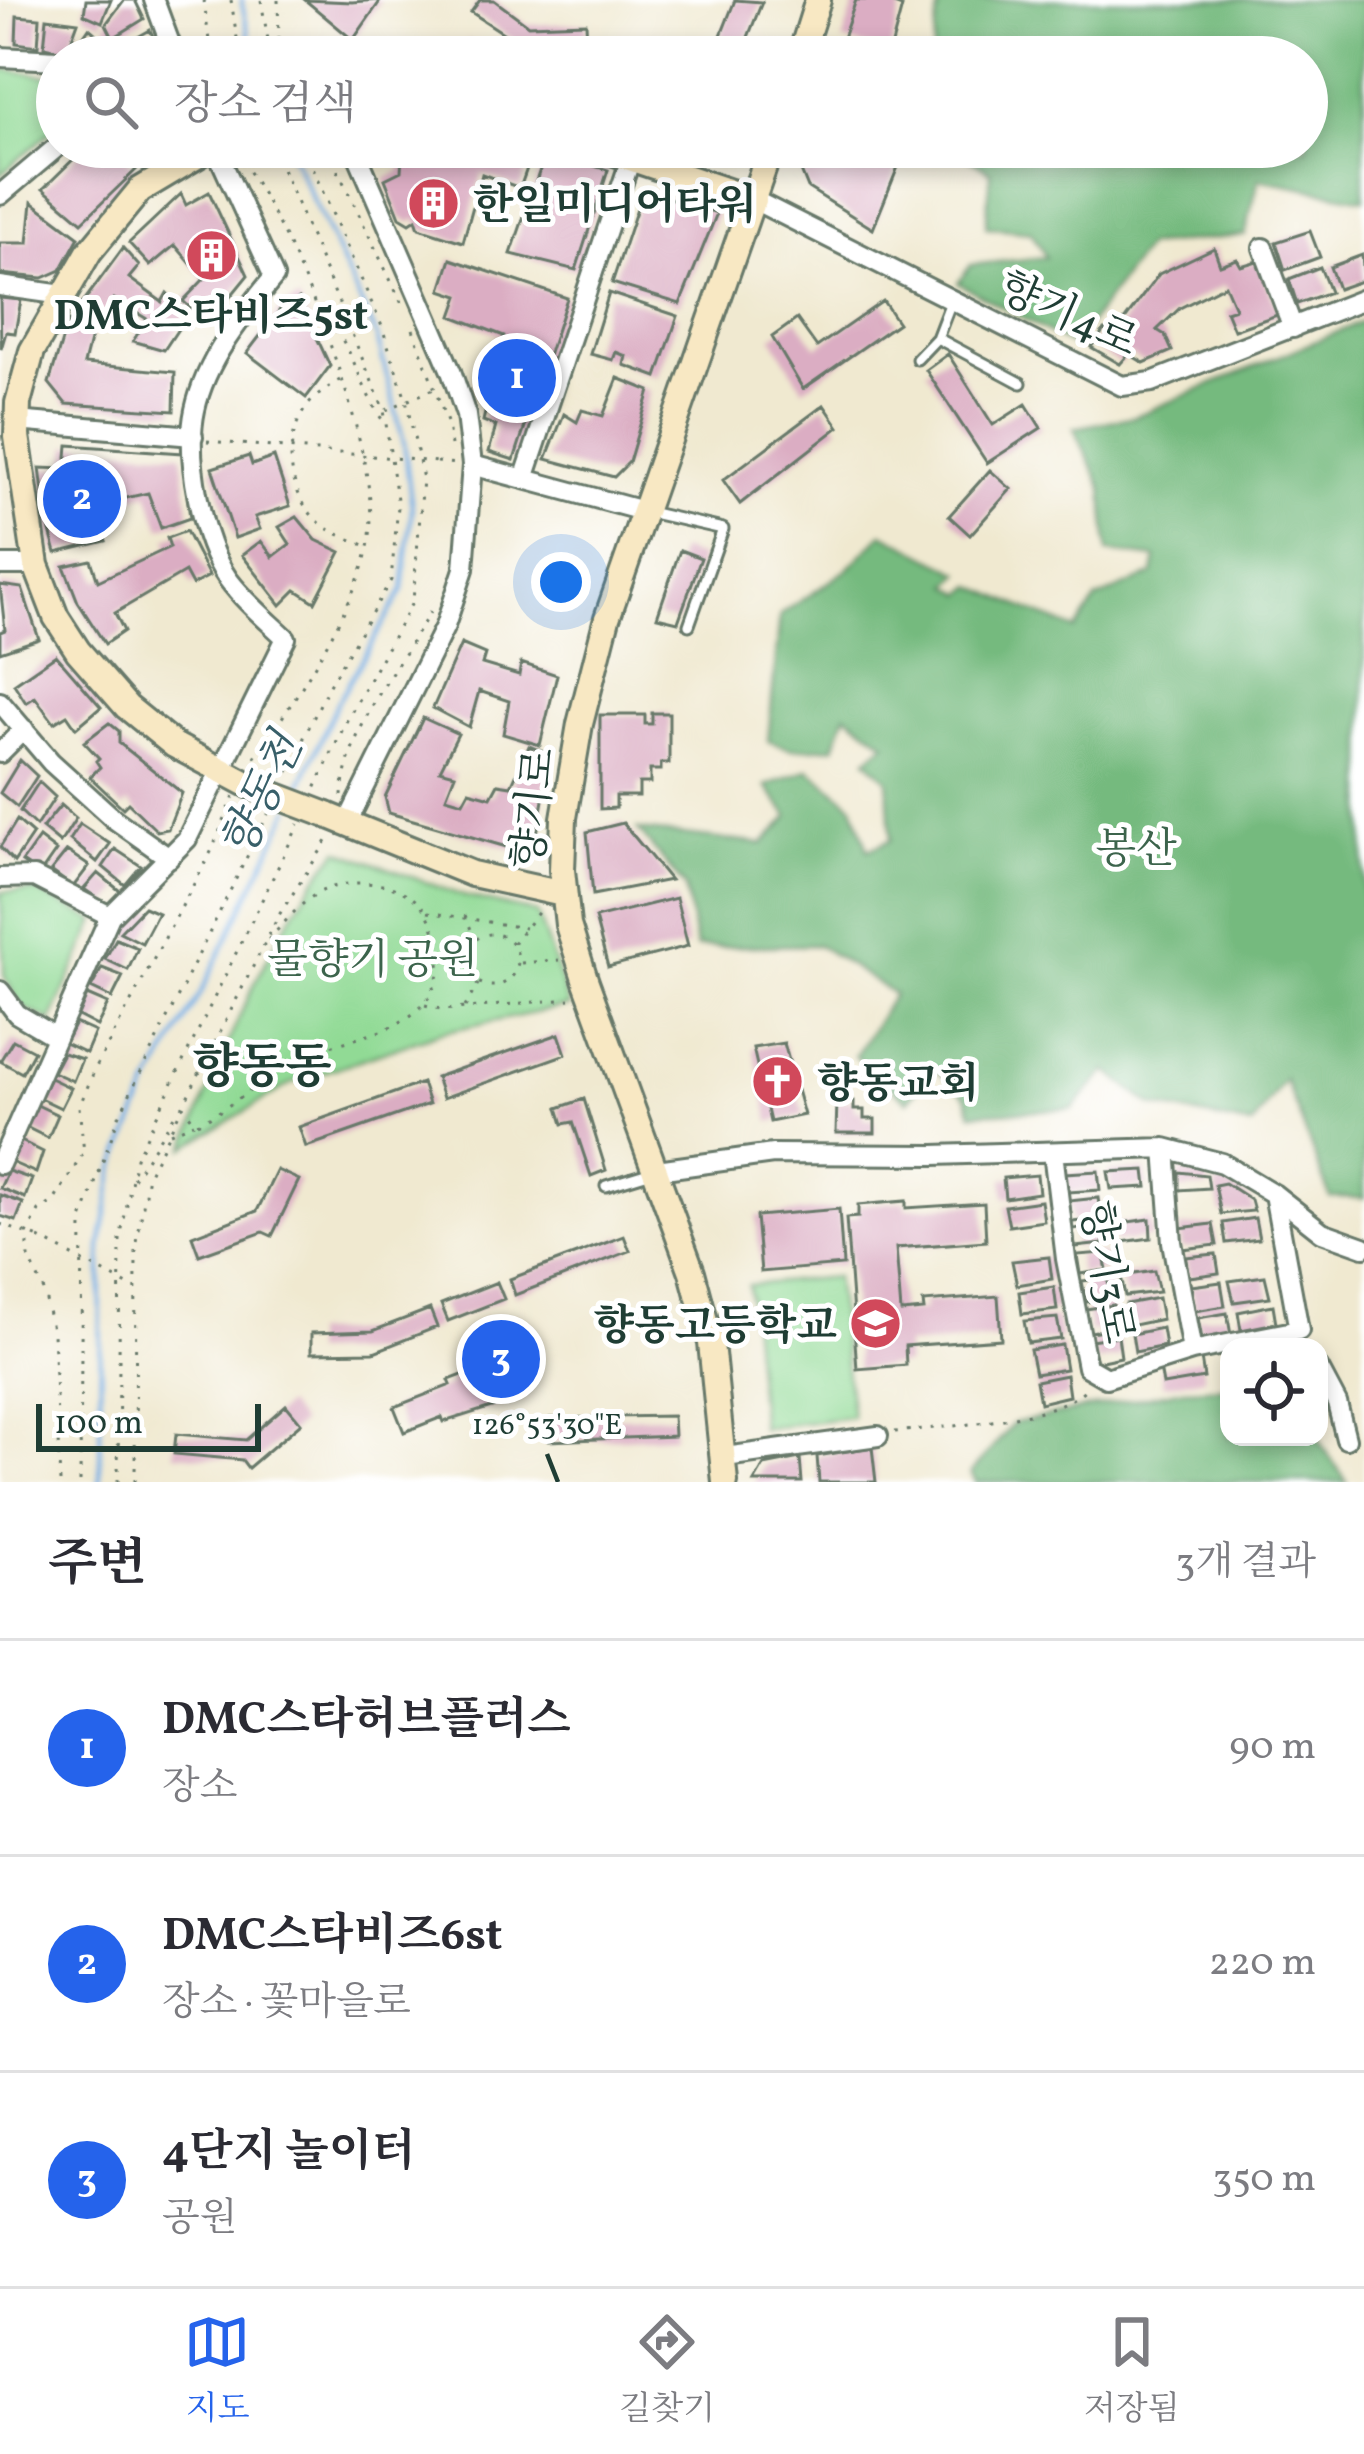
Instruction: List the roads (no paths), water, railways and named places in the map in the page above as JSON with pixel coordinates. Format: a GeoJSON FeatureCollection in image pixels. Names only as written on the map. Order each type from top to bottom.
{"type":"FeatureCollection","features":[{"type":"Feature","properties":{"kind":"main road"},"geometry":{"type":"LineString","coordinates":[[807,36],[818,0]]}},
{"type":"Feature","properties":{"kind":"main road"},"geometry":{"type":"LineString","coordinates":[[178,168],[140,190],[89,252],[32,351],[8,420],[36,565],[66,632],[128,707],[174,745],[245,782],[472,874],[554,900]]}},
{"type":"Feature","properties":{"kind":"main road"},"geometry":{"type":"LineString","coordinates":[[660,168],[754,200]]}},
{"type":"Feature","properties":{"kind":"main road","name":"향기로"},"geometry":{"type":"LineString","coordinates":[[725,1469],[711,1343],[692,1272],[554,900],[580,724],[607,618],[764,168]]}},
{"type":"Feature","properties":{"kind":"street"},"geometry":{"type":"LineString","coordinates":[[154,0],[167,36]]}},
{"type":"Feature","properties":{"kind":"street"},"geometry":{"type":"LineString","coordinates":[[0,57],[36,59]]}},
{"type":"Feature","properties":{"kind":"street"},"geometry":{"type":"LineString","coordinates":[[0,195],[36,165]]}},
{"type":"Feature","properties":{"kind":"street"},"geometry":{"type":"LineString","coordinates":[[0,1164],[9,1120],[56,1037],[110,916],[187,839],[286,638],[226,576],[201,513],[196,406],[232,328],[274,277],[224,168]]}},
{"type":"Feature","properties":{"kind":"street"},"geometry":{"type":"LineString","coordinates":[[336,819],[445,626],[464,569],[466,415],[363,168]]}},
{"type":"Feature","properties":{"kind":"street"},"geometry":{"type":"LineString","coordinates":[[524,479],[628,168]]}},
{"type":"Feature","properties":{"kind":"street","name":"향기4로"},"geometry":{"type":"LineString","coordinates":[[754,200],[1122,386],[1152,382],[1364,299]]}},
{"type":"Feature","properties":{"kind":"street"},"geometry":{"type":"LineString","coordinates":[[1263,248],[1293,328]]}},
{"type":"Feature","properties":{"kind":"street"},"geometry":{"type":"LineString","coordinates":[[0,286],[63,295]]}},
{"type":"Feature","properties":{"kind":"street"},"geometry":{"type":"LineString","coordinates":[[8,420],[198,438]]}},
{"type":"Feature","properties":{"kind":"street"},"geometry":{"type":"LineString","coordinates":[[468,465],[643,511]]}},
{"type":"Feature","properties":{"kind":"street"},"geometry":{"type":"LineString","coordinates":[[0,565],[36,565]]}},
{"type":"Feature","properties":{"kind":"street"},"geometry":{"type":"LineString","coordinates":[[0,701],[51,762],[114,819],[169,858]]}},
{"type":"Feature","properties":{"kind":"street"},"geometry":{"type":"LineString","coordinates":[[0,753],[23,729]]}},
{"type":"Feature","properties":{"kind":"street"},"geometry":{"type":"LineString","coordinates":[[0,878],[34,878],[110,916]]}},
{"type":"Feature","properties":{"kind":"street"},"geometry":{"type":"LineString","coordinates":[[0,991],[16,1014],[56,1037]]}},
{"type":"Feature","properties":{"kind":"street","name":"향기3로"},"geometry":{"type":"LineString","coordinates":[[657,1170],[773,1154],[1165,1148],[1222,1162],[1274,1194],[1322,1232],[1364,1247]]}},
{"type":"Feature","properties":{"kind":"street","name":"향기3로"},"geometry":{"type":"LineString","coordinates":[[1165,1148],[1172,1242],[1192,1351]]}},
{"type":"Feature","properties":{"kind":"street","name":"향기3로"},"geometry":{"type":"LineString","coordinates":[[1053,1152],[1066,1259],[1087,1367],[1106,1378],[1192,1351],[1220,1348]]}},
{"type":"Feature","properties":{"kind":"street","name":"향기3로"},"geometry":{"type":"LineString","coordinates":[[1274,1194],[1303,1338]]}},
{"type":"Feature","properties":{"kind":"street"},"geometry":{"type":"LineString","coordinates":[[1328,1387],[1346,1439]]}},
{"type":"Feature","properties":{"kind":"street"},"geometry":{"type":"LineString","coordinates":[[725,1469],[883,1435]]}},
{"type":"Feature","properties":{"kind":"lane"},"geometry":{"type":"LineString","coordinates":[[917,359],[937,338],[952,299]]}},
{"type":"Feature","properties":{"kind":"lane"},"geometry":{"type":"LineString","coordinates":[[937,338],[1021,383]]}},
{"type":"Feature","properties":{"kind":"lane"},"geometry":{"type":"LineString","coordinates":[[643,511],[723,529],[689,625]]}},
{"type":"Feature","properties":{"kind":"lane"},"geometry":{"type":"LineString","coordinates":[[606,1186],[657,1170]]}},
{"type":"Feature","properties":{"kind":"waterway","name":"향동천"},"geometry":{"type":"LineString","coordinates":[[241,0],[249,36]]}},
{"type":"Feature","properties":{"kind":"waterway","name":"향동천"},"geometry":{"type":"LineString","coordinates":[[297,793],[337,703],[403,590],[412,508],[404,443],[377,337],[298,168]]}},
{"type":"Feature","properties":{"kind":"waterway","name":"향동천"},"geometry":{"type":"LineString","coordinates":[[100,1482],[101,1247],[115,1168],[149,1086],[202,991],[290,809]]}},
{"type":"Feature","properties":{"kind":"place","name":"한일미디어타워"},"geometry":{"type":"Point","coordinates":[434,203]}},
{"type":"Feature","properties":{"kind":"place","name":"DMC스타비즈5st"},"geometry":{"type":"Point","coordinates":[211,255]}},
{"type":"Feature","properties":{"kind":"place","name":"DMC스타허브플러스"},"geometry":{"type":"Point","coordinates":[517,378]}},
{"type":"Feature","properties":{"kind":"place","name":"DMC스타비즈6st"},"geometry":{"type":"Point","coordinates":[82,499]}},
{"type":"Feature","properties":{"kind":"place","name":"향동교회"},"geometry":{"type":"Point","coordinates":[778,1082]}},
{"type":"Feature","properties":{"kind":"place","name":"향동고등학교"},"geometry":{"type":"Point","coordinates":[876,1324]}},
{"type":"Feature","properties":{"kind":"place","name":"4단지 놀이터"},"geometry":{"type":"Point","coordinates":[501,1359]}},
{"type":"Feature","properties":{"kind":"district","name":"향동동"},"geometry":{"type":"Point","coordinates":[262,1065]}},
{"type":"Feature","properties":{"kind":"park label","name":"봉산"},"geometry":{"type":"Point","coordinates":[1136,847]}},
{"type":"Feature","properties":{"kind":"park label","name":"물향기 공원"},"geometry":{"type":"Point","coordinates":[373,958]}}]}
